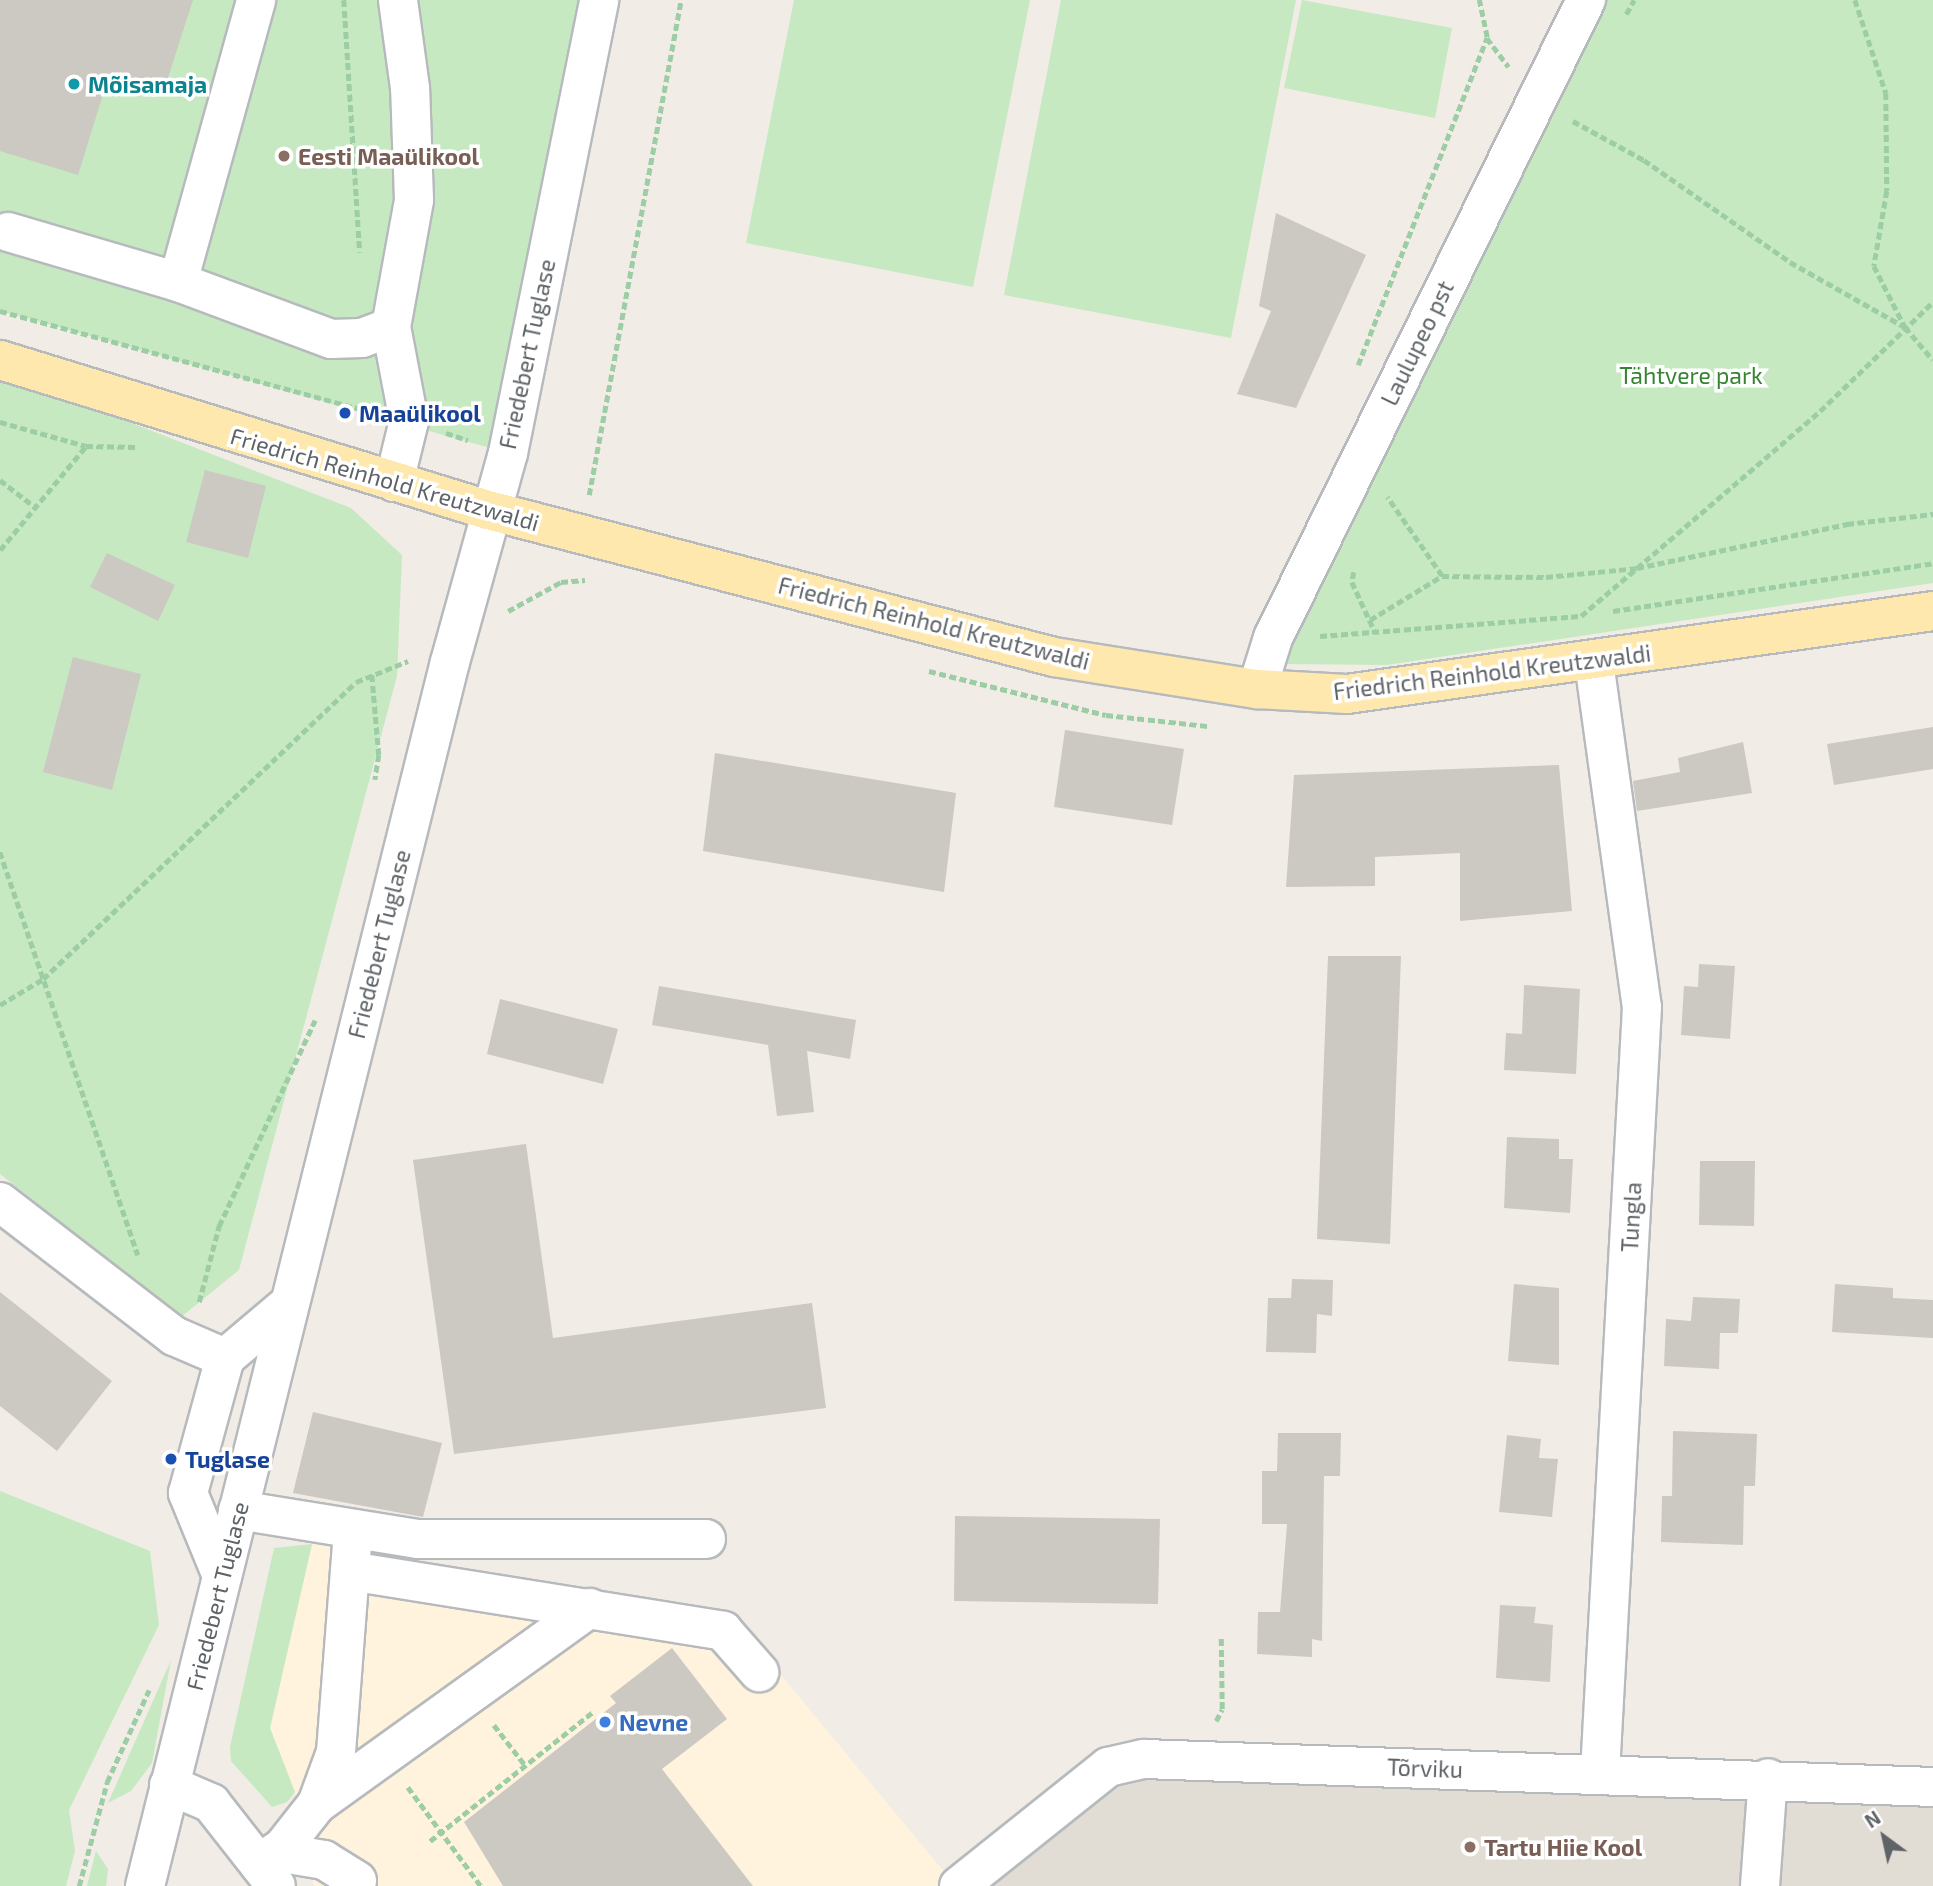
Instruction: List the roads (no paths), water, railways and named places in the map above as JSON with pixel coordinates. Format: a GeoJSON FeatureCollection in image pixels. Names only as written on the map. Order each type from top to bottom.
{"type":"FeatureCollection","features":[{"type":"Feature","properties":{"kind":"main road","name":"Friedrich Reinhold Kreutzwaldi"},"geometry":{"type":"LineString","coordinates":[[0,360],[488,510],[1054,657],[1257,689],[1348,694],[1594,662],[1933,611]]}},
{"type":"Feature","properties":{"kind":"street"},"geometry":{"type":"LineString","coordinates":[[178,282],[256,0]]}},
{"type":"Feature","properties":{"kind":"street"},"geometry":{"type":"LineString","coordinates":[[394,482],[409,421],[391,327],[414,200],[410,88],[398,0]]}},
{"type":"Feature","properties":{"kind":"street","name":"Friedebert Tuglase"},"geometry":{"type":"LineString","coordinates":[[145,1886],[488,510],[508,453],[599,0]]}},
{"type":"Feature","properties":{"kind":"street","name":"Laulupeo pst"},"geometry":{"type":"LineString","coordinates":[[1257,689],[1273,638],[1586,0]]}},
{"type":"Feature","properties":{"kind":"street"},"geometry":{"type":"LineString","coordinates":[[8,232],[178,282],[331,339],[362,338],[391,327]]}},
{"type":"Feature","properties":{"kind":"street","name":"Tungla"},"geometry":{"type":"LineString","coordinates":[[1594,662],[1642,1007],[1600,1773]]}},
{"type":"Feature","properties":{"kind":"street"},"geometry":{"type":"LineString","coordinates":[[0,1202],[174,1336],[214,1353]]}},
{"type":"Feature","properties":{"kind":"street"},"geometry":{"type":"LineString","coordinates":[[222,1576],[188,1493],[214,1353],[289,1304]]}},
{"type":"Feature","properties":{"kind":"street"},"geometry":{"type":"LineString","coordinates":[[238,1510],[418,1539],[706,1539]]}},
{"type":"Feature","properties":{"kind":"street"},"geometry":{"type":"LineString","coordinates":[[271,1867],[317,1804],[337,1752],[354,1529]]}},
{"type":"Feature","properties":{"kind":"street"},"geometry":{"type":"LineString","coordinates":[[350,1571],[723,1631],[759,1672]]}},
{"type":"Feature","properties":{"kind":"street"},"geometry":{"type":"LineString","coordinates":[[317,1804],[590,1608]]}},
{"type":"Feature","properties":{"kind":"street","name":"Tõrviku"},"geometry":{"type":"LineString","coordinates":[[959,1886],[1108,1767],[1144,1759],[1768,1778],[1933,1787]]}},
{"type":"Feature","properties":{"kind":"street"},"geometry":{"type":"LineString","coordinates":[[1760,1886],[1768,1778]]}},
{"type":"Feature","properties":{"kind":"street"},"geometry":{"type":"LineString","coordinates":[[169,1785],[211,1803],[271,1867]]}},
{"type":"Feature","properties":{"kind":"street"},"geometry":{"type":"LineString","coordinates":[[271,1867],[324,1860],[357,1881]]}},
{"type":"Feature","properties":{"kind":"place","name":"Mõisamaja"},"geometry":{"type":"Point","coordinates":[74,84]}},
{"type":"Feature","properties":{"kind":"place","name":"Eesti Maaülikool"},"geometry":{"type":"Point","coordinates":[284,156]}},
{"type":"Feature","properties":{"kind":"place","name":"Maaülikool"},"geometry":{"type":"Point","coordinates":[345,413]}},
{"type":"Feature","properties":{"kind":"place","name":"Tuglase"},"geometry":{"type":"Point","coordinates":[171,1459]}},
{"type":"Feature","properties":{"kind":"place","name":"Nevne"},"geometry":{"type":"Point","coordinates":[605,1722]}},
{"type":"Feature","properties":{"kind":"place","name":"Tartu Hiie Kool"},"geometry":{"type":"Point","coordinates":[1470,1847]}},
{"type":"Feature","properties":{"kind":"park label","name":"Tähtvere park"},"geometry":{"type":"Point","coordinates":[1691,375]}}]}
